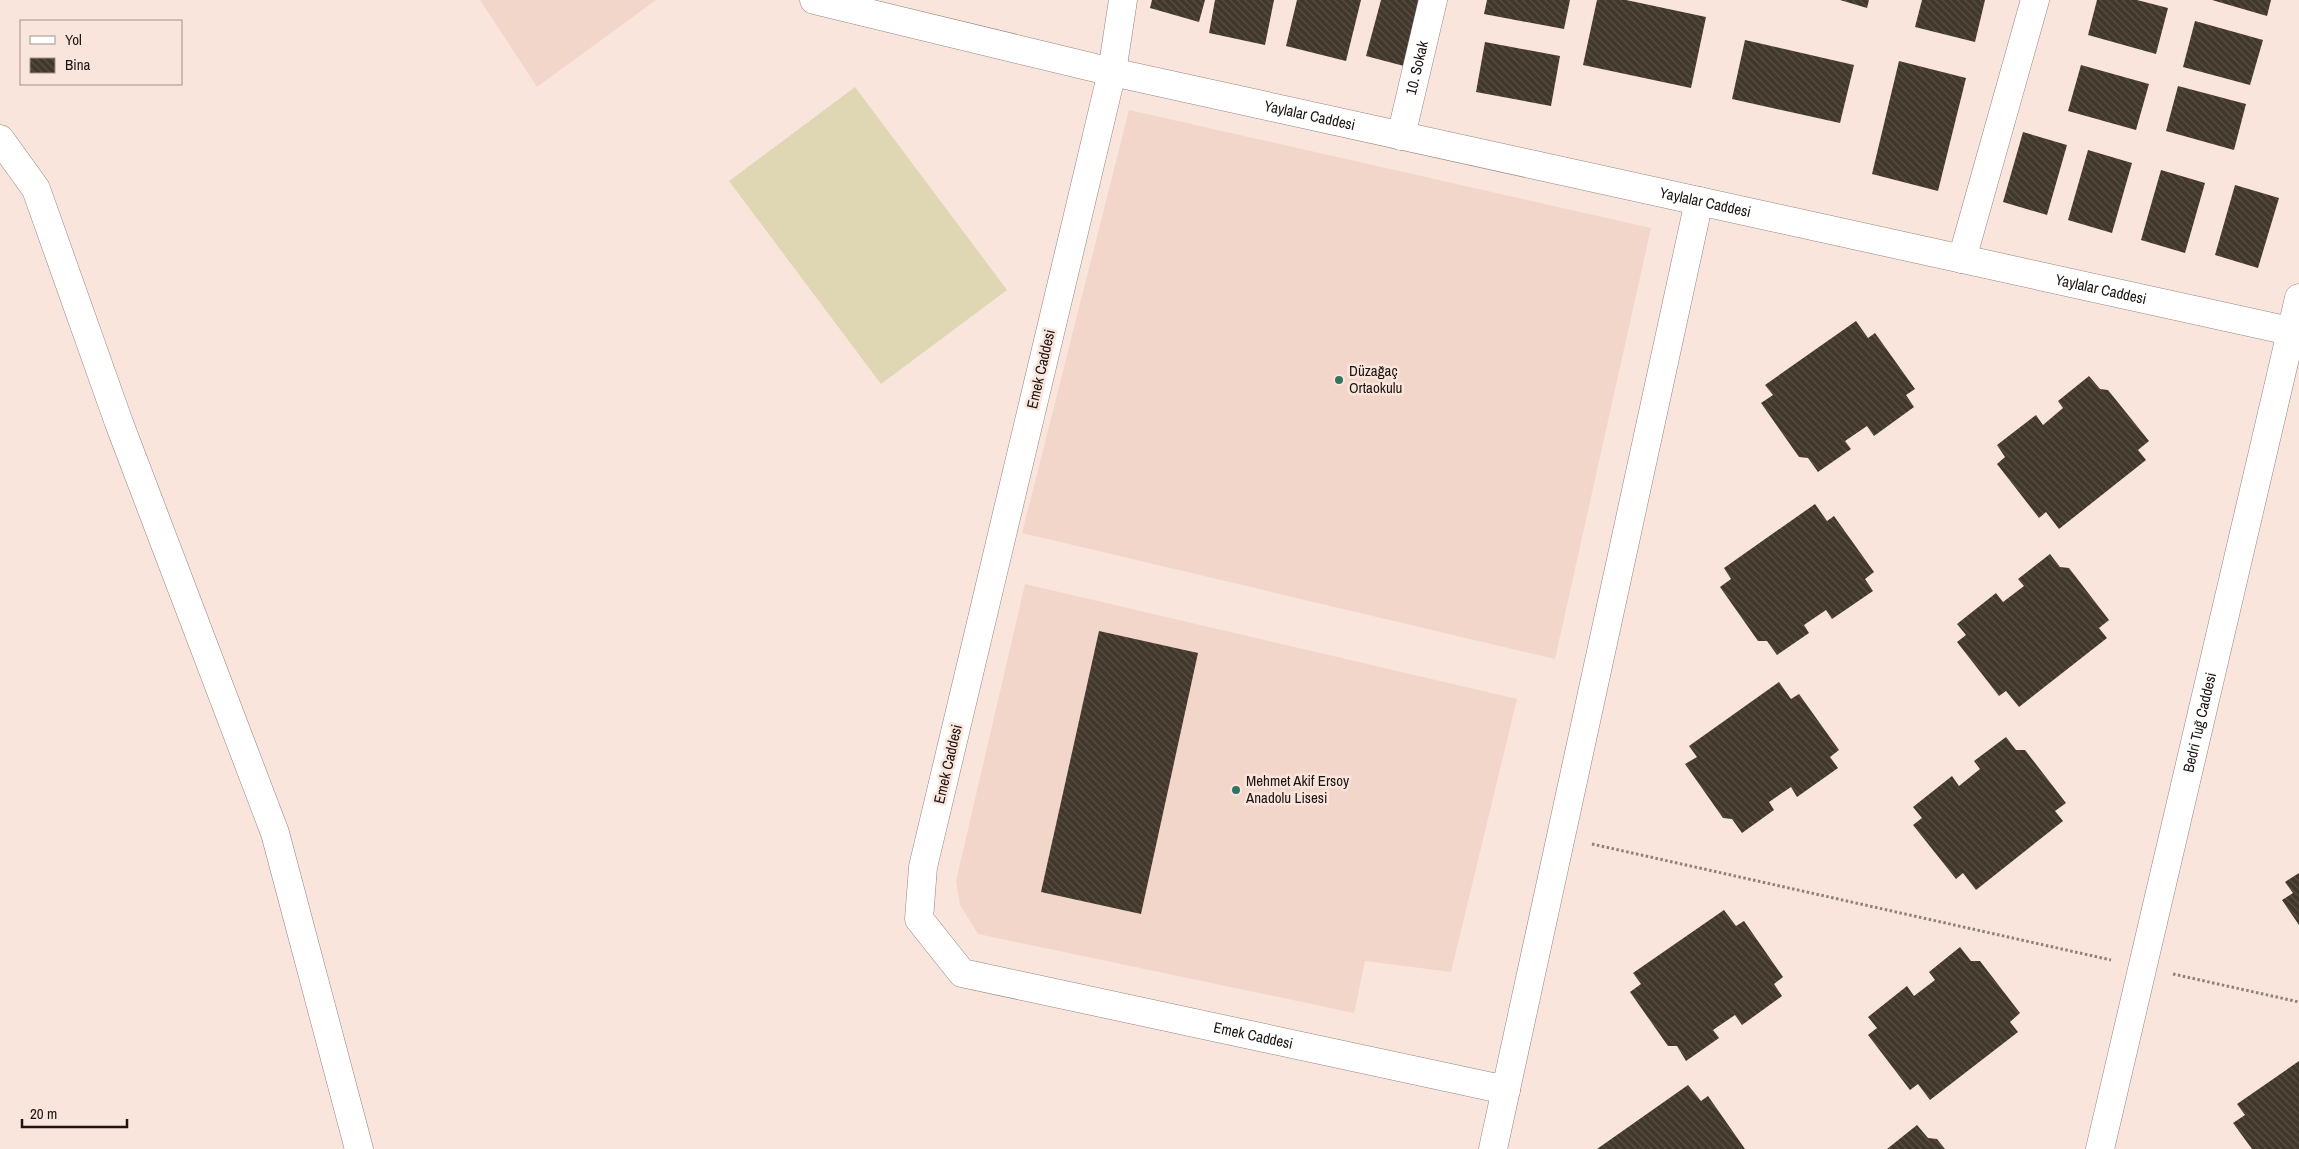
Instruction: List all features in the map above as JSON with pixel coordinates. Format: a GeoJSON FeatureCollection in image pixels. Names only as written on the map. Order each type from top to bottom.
{"type":"FeatureCollection","features":[{"type":"Feature","properties":{"kind":"street","name":"Yaylalar Caddesi"},"geometry":{"type":"LineString","coordinates":[[814,0],[1112,72],[2295,333]]}},
{"type":"Feature","properties":{"kind":"street","name":"Emek Caddesi"},"geometry":{"type":"LineString","coordinates":[[1123,0],[1112,72],[923,867],[919,919],[962,973],[1506,1090]]}},
{"type":"Feature","properties":{"kind":"street","name":"10. Sokak"},"geometry":{"type":"LineString","coordinates":[[1401,136],[1434,0]]}},
{"type":"Feature","properties":{"kind":"street"},"geometry":{"type":"LineString","coordinates":[[1962,259],[2035,0]]}},
{"type":"Feature","properties":{"kind":"street"},"geometry":{"type":"LineString","coordinates":[[0,139],[36,189],[119,424],[275,833],[359,1149]]}},
{"type":"Feature","properties":{"kind":"street"},"geometry":{"type":"LineString","coordinates":[[1493,1149],[1699,201]]}},
{"type":"Feature","properties":{"kind":"street","name":"Bedri Tuğ Caddesi"},"geometry":{"type":"LineString","coordinates":[[2100,1149],[2295,333],[2299,298]]}},
{"type":"Feature","properties":{"kind":"path"},"geometry":{"type":"LineString","coordinates":[[1561,836],[2299,1002]]}},
{"type":"Feature","properties":{"kind":"shaded area"},"geometry":{"type":"Polygon","coordinates":[[[480,0],[656,0],[537,87],[480,0]]]}},
{"type":"Feature","properties":{"kind":"shaded area"},"geometry":{"type":"Polygon","coordinates":[[[855,87],[1007,290],[881,384],[729,181],[855,87]]]}},
{"type":"Feature","properties":{"kind":"shaded area","name":"Düzağaç Ortaokulu"},"geometry":{"type":"Polygon","coordinates":[[[1129,110],[1651,228],[1555,659],[1022,533],[1129,110]]]}},
{"type":"Feature","properties":{"kind":"shaded area","name":"Mehmet Akif Ersoy Anadolu Lisesi"},"geometry":{"type":"Polygon","coordinates":[[[1025,584],[1517,699],[1451,972],[1365,961],[1354,1013],[978,934],[960,905],[956,881],[1025,584]]]}},
{"type":"Feature","properties":{"kind":"building"},"geometry":{"type":"Polygon","coordinates":[[[1152,0],[1205,0],[1199,22],[1150,8],[1152,0]]]}},
{"type":"Feature","properties":{"kind":"building"},"geometry":{"type":"Polygon","coordinates":[[[1215,0],[1274,0],[1265,45],[1209,33],[1215,0]]]}},
{"type":"Feature","properties":{"kind":"building"},"geometry":{"type":"Polygon","coordinates":[[[1297,0],[1361,0],[1346,61],[1286,46],[1297,0]]]}},
{"type":"Feature","properties":{"kind":"building"},"geometry":{"type":"Polygon","coordinates":[[[1381,0],[1421,0],[1404,66],[1366,56],[1381,0]]]}},
{"type":"Feature","properties":{"kind":"building"},"geometry":{"type":"Polygon","coordinates":[[[1487,0],[1570,0],[1564,29],[1484,14],[1487,0]]]}},
{"type":"Feature","properties":{"kind":"building"},"geometry":{"type":"Polygon","coordinates":[[[1597,0],[1626,0],[1706,17],[1691,88],[1583,65],[1597,0]]]}},
{"type":"Feature","properties":{"kind":"building"},"geometry":{"type":"Polygon","coordinates":[[[1840,0],[1869,0],[1867,8],[1840,0]]]}},
{"type":"Feature","properties":{"kind":"building"},"geometry":{"type":"Polygon","coordinates":[[[1922,0],[1985,0],[1975,42],[1915,27],[1922,0]]]}},
{"type":"Feature","properties":{"kind":"building"},"geometry":{"type":"Polygon","coordinates":[[[2097,0],[2137,0],[2168,8],[2156,54],[2088,35],[2097,0]]]}},
{"type":"Feature","properties":{"kind":"building"},"geometry":{"type":"Polygon","coordinates":[[[2212,0],[2271,0],[2267,16],[2212,0]]]}},
{"type":"Feature","properties":{"kind":"building"},"geometry":{"type":"Polygon","coordinates":[[[2195,21],[2263,40],[2250,85],[2183,67],[2195,21]]]}},
{"type":"Feature","properties":{"kind":"building"},"geometry":{"type":"Polygon","coordinates":[[[1745,40],[1854,65],[1840,123],[1732,99],[1745,40]]]}},
{"type":"Feature","properties":{"kind":"building"},"geometry":{"type":"Polygon","coordinates":[[[1485,42],[1560,56],[1551,106],[1476,92],[1485,42]]]}},
{"type":"Feature","properties":{"kind":"building"},"geometry":{"type":"Polygon","coordinates":[[[1899,61],[1966,78],[1938,191],[1872,174],[1899,61]]]}},
{"type":"Feature","properties":{"kind":"building"},"geometry":{"type":"Polygon","coordinates":[[[2081,65],[2149,84],[2136,130],[2068,111],[2081,65]]]}},
{"type":"Feature","properties":{"kind":"building"},"geometry":{"type":"Polygon","coordinates":[[[2178,86],[2246,104],[2234,150],[2166,131],[2178,86]]]}},
{"type":"Feature","properties":{"kind":"building"},"geometry":{"type":"Polygon","coordinates":[[[2023,132],[2067,145],[2047,215],[2003,202],[2023,132]]]}},
{"type":"Feature","properties":{"kind":"building"},"geometry":{"type":"Polygon","coordinates":[[[2088,150],[2132,163],[2112,233],[2068,220],[2088,150]]]}},
{"type":"Feature","properties":{"kind":"building"},"geometry":{"type":"Polygon","coordinates":[[[2161,170],[2205,183],[2185,253],[2141,240],[2161,170]]]}},
{"type":"Feature","properties":{"kind":"building"},"geometry":{"type":"Polygon","coordinates":[[[2235,185],[2279,198],[2258,268],[2215,255],[2235,185]]]}},
{"type":"Feature","properties":{"kind":"building"},"geometry":{"type":"Polygon","coordinates":[[[1856,321],[1868,338],[1875,333],[1915,389],[1906,395],[1914,407],[1874,436],[1867,426],[1845,441],[1851,449],[1818,472],[1808,458],[1799,457],[1761,403],[1773,395],[1765,385],[1856,321]]]}},
{"type":"Feature","properties":{"kind":"building"},"geometry":{"type":"Polygon","coordinates":[[[2089,376],[2100,389],[2108,390],[2149,441],[2138,450],[2146,460],[2059,529],[2046,512],[2039,518],[1997,464],[2005,457],[1997,445],[2036,415],[2043,425],[2063,408],[2058,401],[2089,376]]]}},
{"type":"Feature","properties":{"kind":"building"},"geometry":{"type":"Polygon","coordinates":[[[1815,504],[1827,521],[1834,516],[1874,572],[1865,579],[1873,591],[1832,619],[1826,610],[1804,625],[1809,633],[1777,655],[1767,641],[1758,641],[1720,587],[1731,579],[1724,568],[1815,504]]]}},
{"type":"Feature","properties":{"kind":"building"},"geometry":{"type":"Polygon","coordinates":[[[2050,554],[2060,567],[2069,568],[2109,620],[2099,628],[2107,638],[2019,707],[2006,691],[1999,696],[1957,642],[1966,635],[1957,624],[1996,593],[2003,602],[2024,586],[2018,579],[2050,554]]]}},
{"type":"Feature","properties":{"kind":"building"},"geometry":{"type":"Polygon","coordinates":[[[1099,631],[1198,653],[1141,914],[1041,892],[1099,631]]]}},
{"type":"Feature","properties":{"kind":"building"},"geometry":{"type":"Polygon","coordinates":[[[1779,682],[1791,699],[1799,694],[1839,750],[1830,757],[1838,768],[1797,797],[1791,787],[1769,802],[1774,810],[1742,833],[1732,819],[1723,818],[1685,764],[1697,757],[1689,746],[1779,682]]]}},
{"type":"Feature","properties":{"kind":"building"},"geometry":{"type":"Polygon","coordinates":[[[2006,737],[2016,750],[2025,750],[2066,803],[2055,811],[2063,821],[1976,890],[1963,873],[1956,879],[1913,825],[1922,818],[1913,807],[1952,776],[1959,786],[1980,769],[1974,761],[2006,737]]]}},
{"type":"Feature","properties":{"kind":"building"},"geometry":{"type":"Polygon","coordinates":[[[2299,873],[2299,925],[2282,900],[2293,893],[2285,882],[2299,873]]]}},
{"type":"Feature","properties":{"kind":"building"},"geometry":{"type":"Polygon","coordinates":[[[1724,910],[1736,926],[1744,921],[1783,977],[1774,984],[1782,996],[1742,1025],[1735,1015],[1713,1030],[1719,1038],[1686,1061],[1677,1046],[1668,1046],[1630,992],[1641,984],[1633,973],[1724,910]]]}},
{"type":"Feature","properties":{"kind":"building"},"geometry":{"type":"Polygon","coordinates":[[[1960,947],[1971,961],[1980,961],[2020,1013],[2010,1022],[2018,1032],[1930,1100],[1918,1084],[1910,1090],[1868,1035],[1877,1028],[1868,1017],[1907,986],[1914,996],[1935,980],[1929,972],[1960,947]]]}},
{"type":"Feature","properties":{"kind":"building"},"geometry":{"type":"Polygon","coordinates":[[[2299,1061],[2299,1149],[2252,1149],[2233,1123],[2245,1115],[2237,1104],[2299,1061]]]}},
{"type":"Feature","properties":{"kind":"building"},"geometry":{"type":"Polygon","coordinates":[[[1688,1085],[1701,1101],[1708,1096],[1745,1149],[1597,1149],[1688,1085]]]}},
{"type":"Feature","properties":{"kind":"building"},"geometry":{"type":"Polygon","coordinates":[[[1917,1125],[1928,1138],[1937,1139],[1945,1149],[1887,1149],[1917,1125]]]}},
{"type":"Feature","properties":{"kind":"place","name":"Düzağaç Ortaokulu"},"geometry":{"type":"Point","coordinates":[1339,380]}},
{"type":"Feature","properties":{"kind":"place","name":"Mehmet Akif Ersoy Anadolu Lisesi"},"geometry":{"type":"Point","coordinates":[1236,790]}}]}
